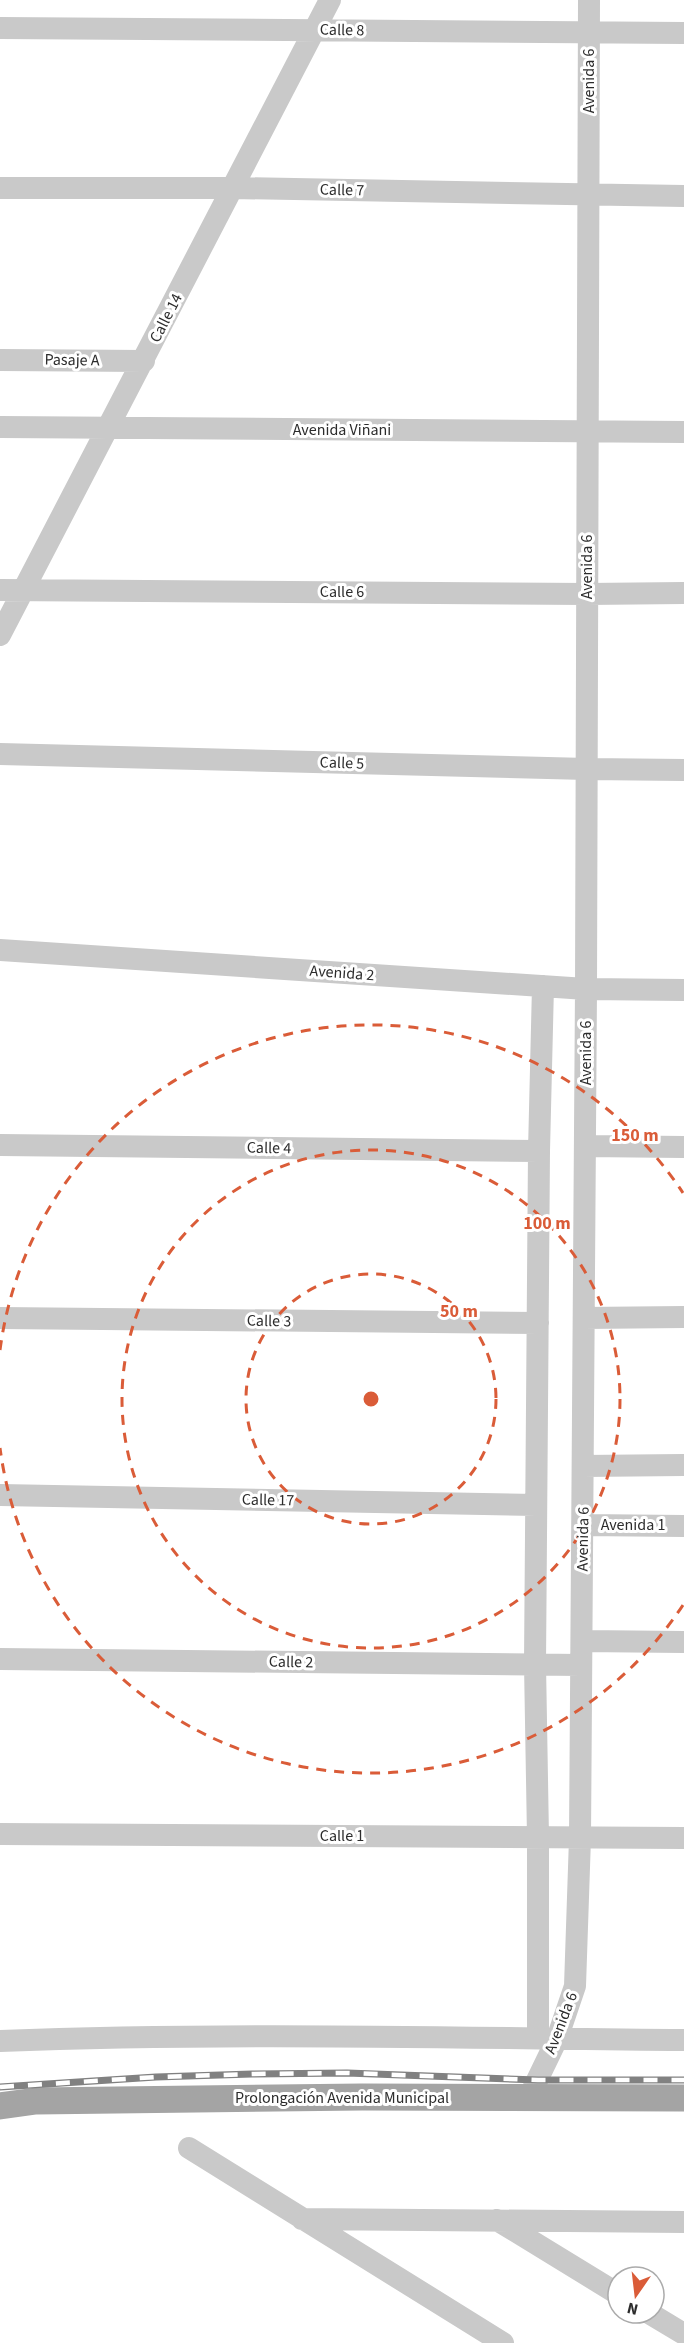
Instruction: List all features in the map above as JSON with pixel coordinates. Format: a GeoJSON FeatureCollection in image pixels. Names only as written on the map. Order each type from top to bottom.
{"type":"FeatureCollection","features":[{"type":"Feature","properties":{"kind":"main road","name":"Prolongación Avenida Municipal"},"geometry":{"type":"LineString","coordinates":[[0,2106],[36,2101],[684,2098]]}},
{"type":"Feature","properties":{"kind":"street","name":"Calle 14"},"geometry":{"type":"LineString","coordinates":[[0,635],[330,0]]}},
{"type":"Feature","properties":{"kind":"street","name":"Avenida 6"},"geometry":{"type":"LineString","coordinates":[[529,2097],[548,2038],[575,1986],[580,1838],[586,989],[589,0]]}},
{"type":"Feature","properties":{"kind":"street","name":"Calle 8"},"geometry":{"type":"LineString","coordinates":[[0,28],[684,33]]}},
{"type":"Feature","properties":{"kind":"street","name":"Calle 7"},"geometry":{"type":"LineString","coordinates":[[0,188],[233,188],[684,196]]}},
{"type":"Feature","properties":{"kind":"street","name":"Pasaje A"},"geometry":{"type":"LineString","coordinates":[[0,360],[144,361]]}},
{"type":"Feature","properties":{"kind":"street","name":"Avenida Viñani"},"geometry":{"type":"LineString","coordinates":[[0,427],[684,432]]}},
{"type":"Feature","properties":{"kind":"street","name":"Calle 6"},"geometry":{"type":"LineString","coordinates":[[0,590],[684,593]]}},
{"type":"Feature","properties":{"kind":"street","name":"Calle 5"},"geometry":{"type":"LineString","coordinates":[[0,754],[684,770]]}},
{"type":"Feature","properties":{"kind":"street","name":"Avenida 2"},"geometry":{"type":"LineString","coordinates":[[0,950],[586,989],[684,990]]}},
{"type":"Feature","properties":{"kind":"street","name":"Avenida 6"},"geometry":{"type":"LineString","coordinates":[[543,986],[539,1151],[535,1664],[538,1837],[548,2038]]}},
{"type":"Feature","properties":{"kind":"street","name":"Calle 4"},"geometry":{"type":"LineString","coordinates":[[0,1145],[539,1151]]}},
{"type":"Feature","properties":{"kind":"street"},"geometry":{"type":"LineString","coordinates":[[585,1146],[684,1147]]}},
{"type":"Feature","properties":{"kind":"street"},"geometry":{"type":"LineString","coordinates":[[584,1318],[684,1317]]}},
{"type":"Feature","properties":{"kind":"street","name":"Calle 3"},"geometry":{"type":"LineString","coordinates":[[0,1318],[538,1323]]}},
{"type":"Feature","properties":{"kind":"street"},"geometry":{"type":"LineString","coordinates":[[583,1466],[684,1465]]}},
{"type":"Feature","properties":{"kind":"street","name":"Calle 17"},"geometry":{"type":"LineString","coordinates":[[0,1495],[536,1505]]}},
{"type":"Feature","properties":{"kind":"street","name":"Avenida 1"},"geometry":{"type":"LineString","coordinates":[[583,1525],[684,1526]]}},
{"type":"Feature","properties":{"kind":"street"},"geometry":{"type":"LineString","coordinates":[[582,1641],[684,1642]]}},
{"type":"Feature","properties":{"kind":"street","name":"Calle 2"},"geometry":{"type":"LineString","coordinates":[[0,1659],[581,1665]]}},
{"type":"Feature","properties":{"kind":"street","name":"Calle 1"},"geometry":{"type":"LineString","coordinates":[[0,1834],[684,1838]]}},
{"type":"Feature","properties":{"kind":"street"},"geometry":{"type":"LineString","coordinates":[[0,2041],[115,2037],[684,2040]]}},
{"type":"Feature","properties":{"kind":"street"},"geometry":{"type":"LineString","coordinates":[[189,2148],[503,2343]]}},
{"type":"Feature","properties":{"kind":"street"},"geometry":{"type":"LineString","coordinates":[[302,2219],[684,2222]]}},
{"type":"Feature","properties":{"kind":"street"},"geometry":{"type":"LineString","coordinates":[[497,2220],[606,2287]]}},
{"type":"Feature","properties":{"kind":"street"},"geometry":{"type":"LineString","coordinates":[[666,2323],[684,2334]]}},
{"type":"Feature","properties":{"kind":"railway"},"geometry":{"type":"LineString","coordinates":[[0,2087],[156,2077],[347,2073],[538,2080],[684,2080]]}}]}
